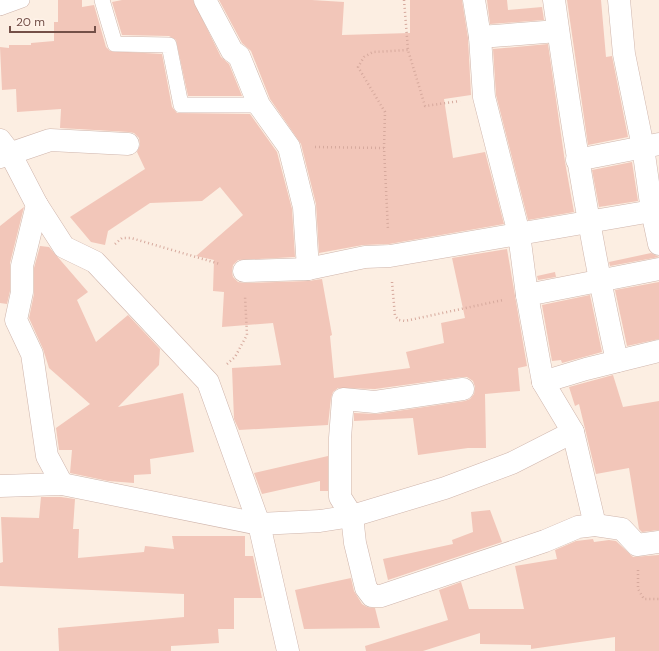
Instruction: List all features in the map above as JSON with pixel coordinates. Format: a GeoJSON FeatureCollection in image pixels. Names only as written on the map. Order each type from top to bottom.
{"type":"FeatureCollection","features":[{"type":"Feature","properties":{"kind":"street"},"geometry":{"type":"LineString","coordinates":[[205,0],[232,51],[239,56],[259,105],[289,147],[304,207],[308,269]]}},
{"type":"Feature","properties":{"kind":"street"},"geometry":{"type":"LineString","coordinates":[[474,0],[480,37],[484,96],[519,234],[527,295],[543,382],[573,432],[595,525]]}},
{"type":"Feature","properties":{"kind":"street"},"geometry":{"type":"LineString","coordinates":[[554,0],[576,160],[599,282],[617,361]]}},
{"type":"Feature","properties":{"kind":"street"},"geometry":{"type":"LineString","coordinates":[[619,0],[624,54],[651,145],[652,211],[659,244]]}},
{"type":"Feature","properties":{"kind":"street"},"geometry":{"type":"LineString","coordinates":[[480,37],[558,31]]}},
{"type":"Feature","properties":{"kind":"street"},"geometry":{"type":"LineString","coordinates":[[128,144],[50,140],[3,150],[64,247],[95,262],[208,382],[259,524],[288,651]]}},
{"type":"Feature","properties":{"kind":"street"},"geometry":{"type":"LineString","coordinates":[[576,160],[651,145]]}},
{"type":"Feature","properties":{"kind":"street"},"geometry":{"type":"LineString","coordinates":[[37,205],[22,266],[22,292],[16,320],[32,354],[47,456],[62,484]]}},
{"type":"Feature","properties":{"kind":"street"},"geometry":{"type":"LineString","coordinates":[[244,272],[308,269],[365,257],[390,256],[652,211]]}},
{"type":"Feature","properties":{"kind":"street"},"geometry":{"type":"LineString","coordinates":[[527,295],[659,270]]}},
{"type":"Feature","properties":{"kind":"street"},"geometry":{"type":"LineString","coordinates":[[543,382],[617,361],[659,352]]}},
{"type":"Feature","properties":{"kind":"street"},"geometry":{"type":"LineString","coordinates":[[463,389],[375,402],[343,399],[340,438],[340,497],[352,516],[355,543],[366,588],[372,596],[381,596],[545,541],[578,527],[595,525],[622,529],[637,545],[659,542]]}},
{"type":"Feature","properties":{"kind":"street"},"geometry":{"type":"LineString","coordinates":[[0,486],[62,484],[259,524],[307,523],[352,516],[453,485],[512,463],[573,432]]}},
{"type":"Feature","properties":{"kind":"lane"},"geometry":{"type":"LineString","coordinates":[[0,8],[22,0]]}},
{"type":"Feature","properties":{"kind":"lane"},"geometry":{"type":"LineString","coordinates":[[102,0],[114,44],[169,45],[181,105],[259,105]]}},
{"type":"Feature","properties":{"kind":"path"},"geometry":{"type":"LineString","coordinates":[[404,0],[408,50],[425,106],[484,96]]}},
{"type":"Feature","properties":{"kind":"path"},"geometry":{"type":"LineString","coordinates":[[408,50],[372,52],[364,56],[358,67],[384,112],[384,148],[390,256],[396,316],[398,320],[405,321],[527,295]]}},
{"type":"Feature","properties":{"kind":"path"},"geometry":{"type":"LineString","coordinates":[[289,147],[384,148]]}},
{"type":"Feature","properties":{"kind":"path"},"geometry":{"type":"LineString","coordinates":[[95,262],[122,238],[131,238],[244,272],[247,336],[235,357],[208,382]]}},
{"type":"Feature","properties":{"kind":"path"},"geometry":{"type":"LineString","coordinates":[[637,545],[638,589],[644,599],[659,599]]}},
{"type":"Feature","properties":{"kind":"building"},"geometry":{"type":"Polygon","coordinates":[[[58,0],[82,0],[82,7],[94,5],[106,47],[110,51],[162,54],[172,107],[177,113],[250,114],[277,152],[292,209],[295,257],[238,260],[233,265],[233,277],[238,282],[244,283],[308,281],[322,279],[332,335],[330,336],[334,378],[410,368],[406,352],[444,343],[441,323],[465,318],[452,258],[507,249],[527,366],[518,368],[520,391],[485,394],[486,448],[468,448],[418,455],[413,418],[354,421],[354,413],[377,414],[465,401],[470,399],[474,394],[475,387],[473,381],[467,377],[375,389],[338,388],[333,392],[331,398],[328,425],[239,430],[234,419],[232,368],[281,365],[273,323],[222,327],[224,292],[213,291],[214,260],[196,256],[243,215],[220,187],[202,201],[150,203],[108,231],[105,245],[91,242],[70,217],[145,169],[137,152],[140,145],[139,138],[134,133],[129,132],[60,128],[61,109],[17,112],[16,89],[2,90],[0,47],[9,48],[9,45],[31,45],[31,43],[54,41],[54,22],[58,22],[58,0]]]}},
{"type":"Feature","properties":{"kind":"building"},"geometry":{"type":"Polygon","coordinates":[[[122,0],[193,0],[221,57],[229,64],[242,96],[188,96],[176,40],[169,36],[122,35],[112,2],[122,0]]]}},
{"type":"Feature","properties":{"kind":"building"},"geometry":{"type":"Polygon","coordinates":[[[219,0],[312,0],[344,2],[342,35],[410,33],[410,0],[462,0],[468,38],[471,95],[444,99],[453,158],[485,152],[504,224],[389,244],[363,245],[319,253],[316,204],[301,144],[270,99],[251,51],[242,43],[219,0]]]}},
{"type":"Feature","properties":{"kind":"building"},"geometry":{"type":"Polygon","coordinates":[[[487,0],[507,0],[508,10],[542,7],[544,20],[490,24],[487,0]]]}},
{"type":"Feature","properties":{"kind":"building"},"geometry":{"type":"Polygon","coordinates":[[[567,0],[601,0],[606,57],[612,56],[628,137],[588,145],[567,0]]]}},
{"type":"Feature","properties":{"kind":"building"},"geometry":{"type":"Polygon","coordinates":[[[548,44],[565,162],[574,212],[528,220],[496,95],[493,49],[548,44]]]}},
{"type":"Feature","properties":{"kind":"building"},"geometry":{"type":"Polygon","coordinates":[[[632,162],[638,201],[599,207],[592,170],[632,162]]]}},
{"type":"Feature","properties":{"kind":"building"},"geometry":{"type":"Polygon","coordinates":[[[24,207],[10,263],[10,291],[7,304],[0,303],[0,226],[24,207]]]}},
{"type":"Feature","properties":{"kind":"building"},"geometry":{"type":"Polygon","coordinates":[[[40,246],[49,247],[88,292],[77,300],[96,342],[128,315],[160,349],[159,365],[118,407],[183,393],[194,452],[150,459],[151,474],[134,475],[134,483],[108,481],[70,473],[72,450],[59,450],[56,428],[90,404],[49,368],[43,349],[29,318],[34,294],[34,268],[40,246]]]}},
{"type":"Feature","properties":{"kind":"building"},"geometry":{"type":"Polygon","coordinates":[[[651,253],[659,257],[610,266],[609,262],[651,253]]]}},
{"type":"Feature","properties":{"kind":"building"},"geometry":{"type":"Polygon","coordinates":[[[555,272],[556,277],[538,280],[537,276],[555,272]]]}},
{"type":"Feature","properties":{"kind":"building"},"geometry":{"type":"Polygon","coordinates":[[[659,282],[659,339],[627,346],[615,290],[659,282]]]}},
{"type":"Feature","properties":{"kind":"building"},"geometry":{"type":"Polygon","coordinates":[[[590,295],[602,352],[562,363],[561,360],[552,361],[542,305],[590,295]]]}},
{"type":"Feature","properties":{"kind":"building"},"geometry":{"type":"Polygon","coordinates":[[[613,375],[623,407],[659,401],[659,530],[642,532],[639,529],[629,468],[596,474],[579,404],[575,406],[569,387],[613,375]]]}},
{"type":"Feature","properties":{"kind":"building"},"geometry":{"type":"Polygon","coordinates":[[[328,456],[328,491],[320,491],[320,481],[262,494],[254,473],[328,456]]]}},
{"type":"Feature","properties":{"kind":"building"},"geometry":{"type":"Polygon","coordinates":[[[41,497],[75,499],[73,529],[79,529],[78,558],[144,552],[145,546],[174,549],[172,536],[245,536],[245,556],[253,556],[262,598],[234,598],[234,629],[218,629],[219,643],[171,646],[171,651],[59,651],[58,628],[184,617],[184,594],[0,586],[0,563],[3,562],[1,517],[39,518],[41,497]]]}},
{"type":"Feature","properties":{"kind":"building"},"geometry":{"type":"Polygon","coordinates":[[[490,510],[502,542],[388,580],[383,559],[453,544],[452,540],[473,532],[471,512],[490,510]]]}},
{"type":"Feature","properties":{"kind":"building"},"geometry":{"type":"Polygon","coordinates":[[[593,539],[594,542],[609,540],[616,541],[633,557],[659,555],[659,651],[615,651],[615,637],[531,649],[531,645],[480,644],[480,633],[423,651],[366,651],[365,646],[448,620],[439,590],[461,582],[469,609],[524,609],[515,566],[557,559],[555,550],[576,541],[593,539]]]}},
{"type":"Feature","properties":{"kind":"building"},"geometry":{"type":"Polygon","coordinates":[[[351,578],[354,591],[362,604],[367,607],[375,608],[380,628],[304,629],[295,590],[351,578]]]}}]}
